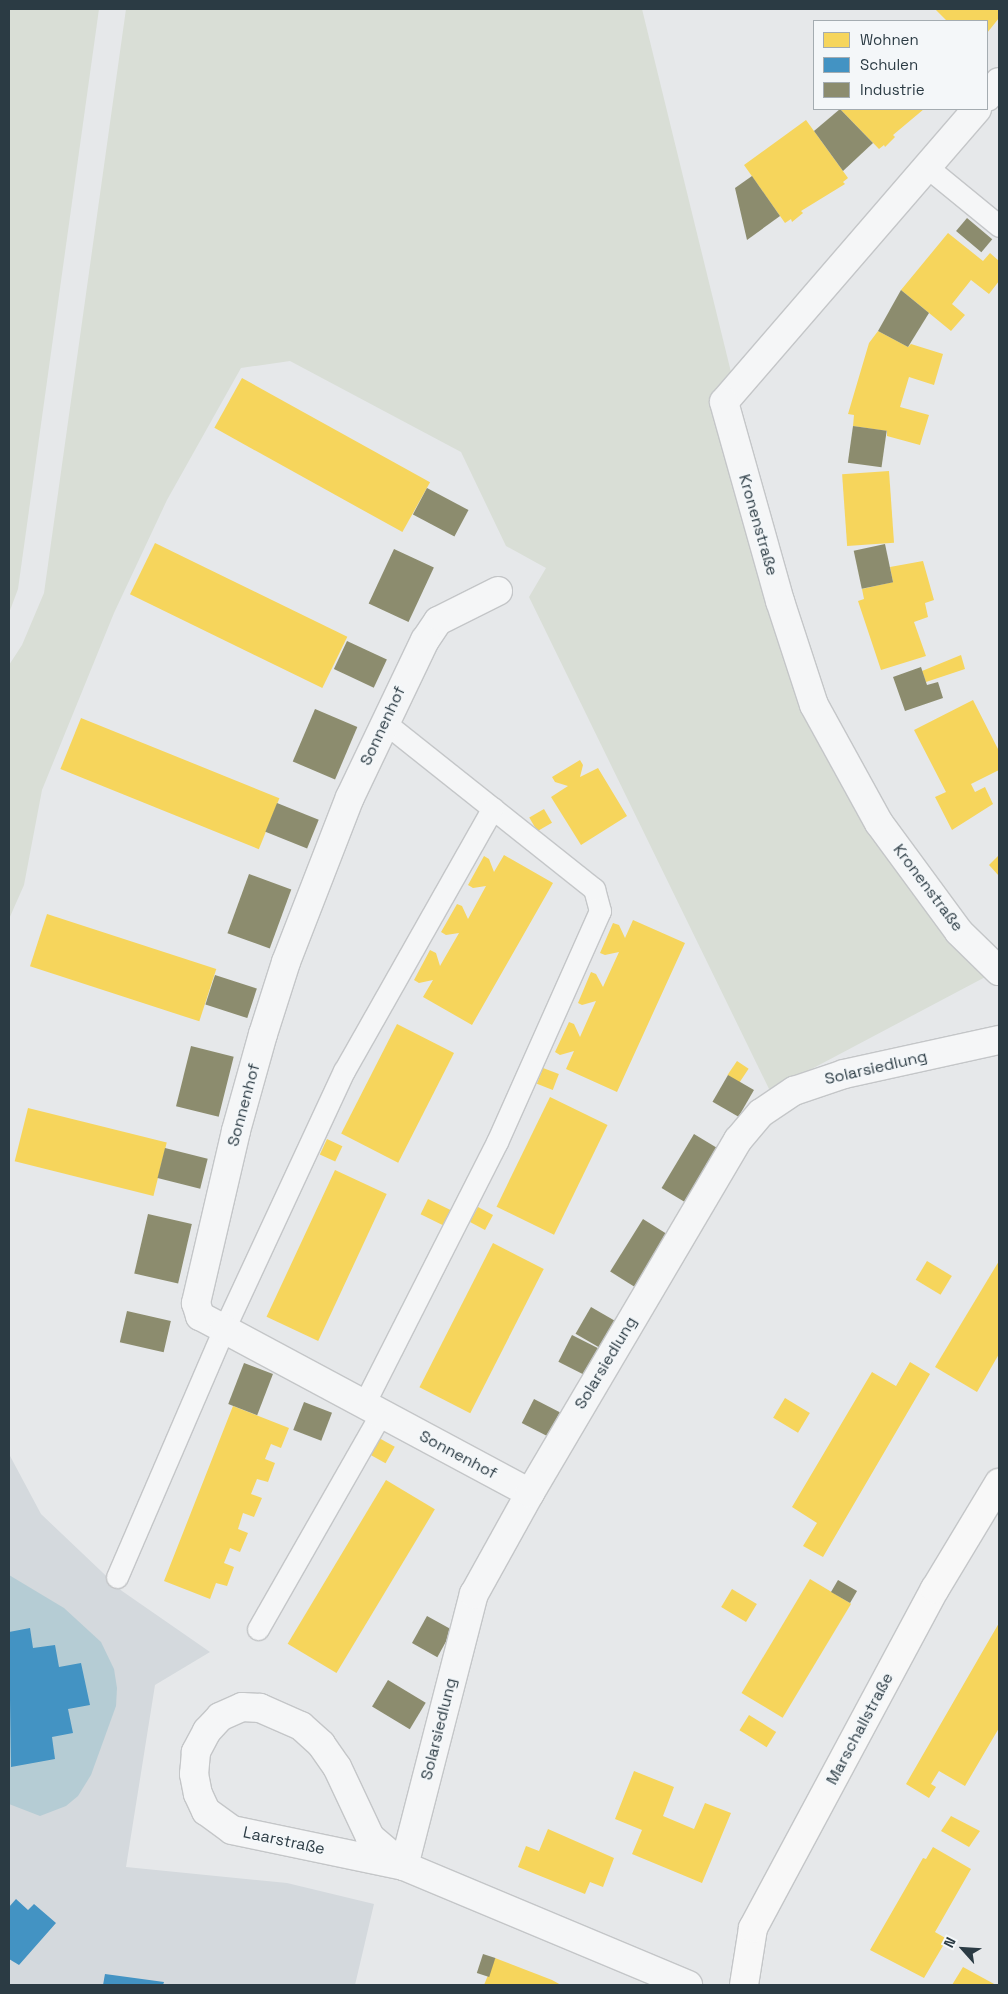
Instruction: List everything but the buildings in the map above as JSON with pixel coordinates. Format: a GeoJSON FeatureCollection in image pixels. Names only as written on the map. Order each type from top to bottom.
{"type":"FeatureCollection","features":[{"type":"Feature","properties":{"kind":"street"},"geometry":{"type":"LineString","coordinates":[[988,96],[999,82]]}},
{"type":"Feature","properties":{"kind":"street","name":"Kronenstraße"},"geometry":{"type":"LineString","coordinates":[[975,110],[724,402],[780,601],[814,705],[879,823],[959,932],[999,971]]}},
{"type":"Feature","properties":{"kind":"street","name":"Sonnenhof"},"geometry":{"type":"LineString","coordinates":[[498,591],[438,621],[424,640],[350,797],[286,962],[236,1131],[196,1303],[200,1316],[530,1493]]}},
{"type":"Feature","properties":{"kind":"street","name":"Solarsiedlung"},"geometry":{"type":"LineString","coordinates":[[404,1866],[474,1594],[530,1493],[738,1140],[761,1113],[794,1091],[819,1081],[999,1040]]}},
{"type":"Feature","properties":{"kind":"street","name":"Marschallstraße"},"geometry":{"type":"LineString","coordinates":[[744,1985],[753,1928],[935,1589],[999,1482]]}},
{"type":"Feature","properties":{"kind":"street","name":"Laarstraße"},"geometry":{"type":"LineString","coordinates":[[404,1866],[370,1837],[337,1767],[321,1744],[301,1726],[260,1708],[242,1707],[220,1717],[207,1731],[196,1752],[194,1774],[206,1811],[220,1821],[247,1834],[404,1866],[688,1985]]}},
{"type":"Feature","properties":{"kind":"lane"},"geometry":{"type":"LineString","coordinates":[[927,167],[999,226]]}},
{"type":"Feature","properties":{"kind":"lane"},"geometry":{"type":"LineString","coordinates":[[258,1629],[373,1409],[497,1142],[600,911],[594,889],[385,723]]}},
{"type":"Feature","properties":{"kind":"lane"},"geometry":{"type":"LineString","coordinates":[[117,1577],[224,1329],[344,1071],[493,808]]}},
{"type":"Feature","properties":{"kind":"shaded area"},"geometry":{"type":"Polygon","coordinates":[[[9,9],[99,9],[18,589],[9,613],[9,9]]]}},
{"type":"Feature","properties":{"kind":"shaded area"},"geometry":{"type":"Polygon","coordinates":[[[126,9],[642,9],[792,621],[826,704],[877,808],[991,974],[770,1091],[529,597],[546,568],[506,546],[461,452],[290,361],[241,368],[167,500],[114,613],[42,790],[24,885],[9,919],[9,665],[22,645],[44,593],[126,9]]]}},
{"type":"Feature","properties":{"kind":"shaded area"},"geometry":{"type":"Polygon","coordinates":[[[9,1454],[41,1514],[122,1591],[210,1652],[155,1685],[126,1867],[287,1883],[374,1904],[355,1985],[9,1985],[9,1454]]]}},
{"type":"Feature","properties":{"kind":"water"},"geometry":{"type":"Polygon","coordinates":[[[9,1575],[64,1608],[101,1642],[114,1669],[117,1688],[116,1706],[91,1775],[78,1796],[66,1806],[40,1816],[9,1804],[9,1575]]]}}]}
